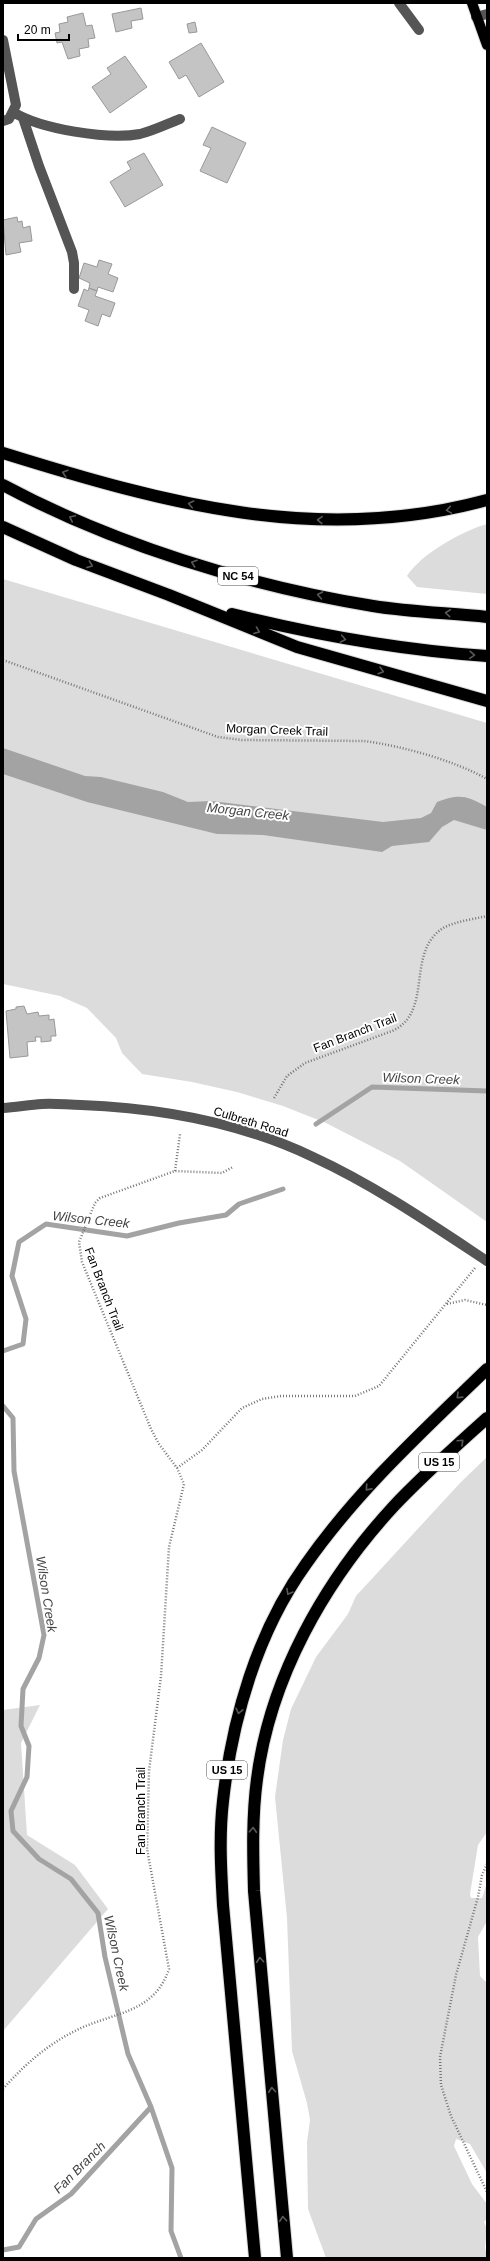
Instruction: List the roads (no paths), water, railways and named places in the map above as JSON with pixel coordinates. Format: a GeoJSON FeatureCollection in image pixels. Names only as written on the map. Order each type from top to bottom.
{"type":"FeatureCollection","features":[{"type":"Feature","properties":{"kind":"highway"},"geometry":{"type":"LineString","coordinates":[[3,454],[131,492],[248,514],[300,520],[351,521],[407,517],[457,509],[487,500]]}},
{"type":"Feature","properties":{"kind":"highway","name":"NC 54"},"geometry":{"type":"LineString","coordinates":[[3,485],[85,524],[198,565],[271,585],[373,606],[487,617]]}},
{"type":"Feature","properties":{"kind":"highway"},"geometry":{"type":"LineString","coordinates":[[3,527],[76,560],[169,595],[297,647],[487,701]]}},
{"type":"Feature","properties":{"kind":"highway"},"geometry":{"type":"LineString","coordinates":[[169,595],[300,631],[384,646],[487,656]]}},
{"type":"Feature","properties":{"kind":"highway","name":"US 15"},"geometry":{"type":"LineString","coordinates":[[255,2258],[223,1905],[221,1846],[223,1802],[229,1754],[241,1704],[257,1657],[280,1607],[305,1565],[343,1516],[396,1457],[487,1369]]}},
{"type":"Feature","properties":{"kind":"highway","name":"US 15"},"geometry":{"type":"LineString","coordinates":[[287,2258],[254,1891],[253,1833],[257,1779],[268,1726],[283,1679],[304,1634],[330,1587],[368,1536],[393,1507],[487,1418]]}},
{"type":"Feature","properties":{"kind":"main road"},"geometry":{"type":"LineString","coordinates":[[472,3],[487,45]]}},
{"type":"Feature","properties":{"kind":"street"},"geometry":{"type":"LineString","coordinates":[[400,3],[419,30]]}},
{"type":"Feature","properties":{"kind":"street"},"geometry":{"type":"LineString","coordinates":[[476,17],[487,14]]}},
{"type":"Feature","properties":{"kind":"street"},"geometry":{"type":"LineString","coordinates":[[3,40],[16,105],[8,118]]}},
{"type":"Feature","properties":{"kind":"street"},"geometry":{"type":"LineString","coordinates":[[8,118],[23,118],[108,137],[140,134],[180,119]]}},
{"type":"Feature","properties":{"kind":"street"},"geometry":{"type":"LineString","coordinates":[[23,118],[39,166],[72,252],[74,263],[74,289]]}},
{"type":"Feature","properties":{"kind":"street","name":"Culbreth Road"},"geometry":{"type":"LineString","coordinates":[[3,1108],[43,1104],[117,1107],[196,1119],[265,1137],[312,1156],[344,1172],[431,1224],[485,1259]]}},
{"type":"Feature","properties":{"kind":"water","name":"Morgan Creek"},"geometry":{"type":"Polygon","coordinates":[[[3,748],[85,776],[101,777],[163,792],[188,802],[212,801],[383,822],[421,818],[431,813],[437,802],[457,797],[468,798],[487,807],[487,830],[454,820],[442,827],[429,842],[392,846],[382,852],[263,835],[217,834],[87,802],[3,774],[3,748]]]}},
{"type":"Feature","properties":{"kind":"waterway","name":"Wilson Creek"},"geometry":{"type":"LineString","coordinates":[[316,1124],[372,1087],[487,1091]]}},
{"type":"Feature","properties":{"kind":"waterway","name":"Wilson Creek"},"geometry":{"type":"LineString","coordinates":[[3,1351],[23,1344],[26,1319],[12,1276],[19,1242],[46,1224],[127,1236],[179,1223],[226,1215],[239,1204],[283,1189]]}},
{"type":"Feature","properties":{"kind":"waterway","name":"Wilson Creek"},"geometry":{"type":"LineString","coordinates":[[3,1406],[13,1418],[14,1471],[44,1635],[39,1658],[23,1689],[21,1726],[29,1746],[27,1777],[11,1811],[13,1831],[39,1859],[71,1879],[98,1913],[105,1957],[128,2054],[151,2107],[172,2168],[171,2231],[181,2258]]}},
{"type":"Feature","properties":{"kind":"waterway","name":"Fan Branch"},"geometry":{"type":"LineString","coordinates":[[3,2250],[19,2247],[36,2219],[71,2194],[151,2107]]}}]}
